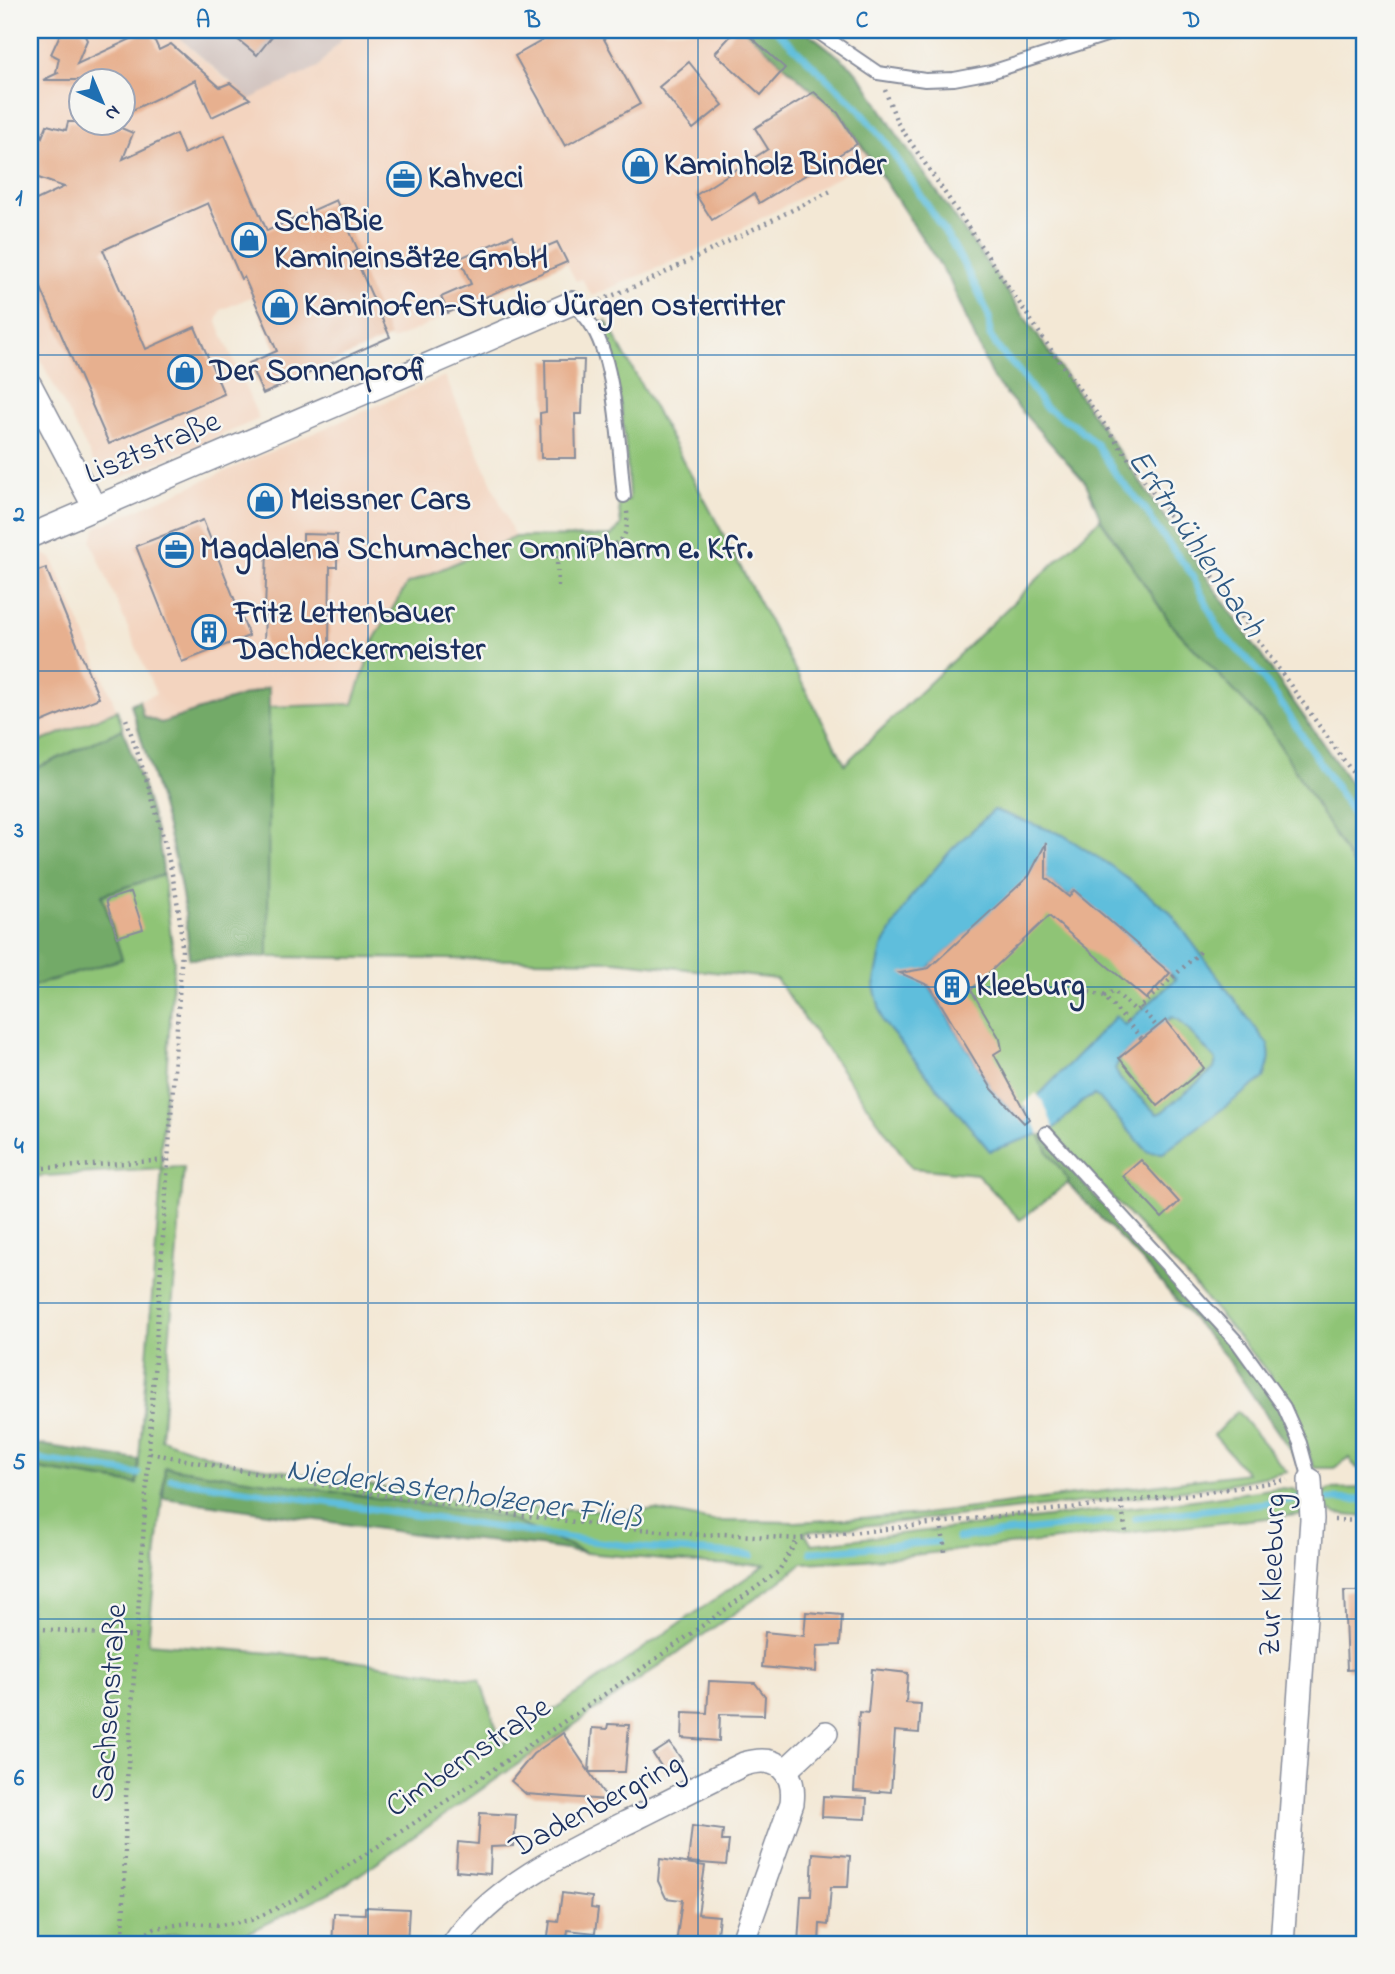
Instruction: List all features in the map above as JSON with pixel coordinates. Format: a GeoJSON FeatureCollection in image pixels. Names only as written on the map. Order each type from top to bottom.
{"type":"FeatureCollection","features":[{"type":"Feature","properties":{"kind":"street","name":"Lisztstraße"},"geometry":{"type":"LineString","coordinates":[[30,536],[572,303]]}},
{"type":"Feature","properties":{"kind":"street"},"geometry":{"type":"LineString","coordinates":[[30,385],[95,509]]}},
{"type":"Feature","properties":{"kind":"street","name":"Zur Kleeburg"},"geometry":{"type":"LineString","coordinates":[[1282,1944],[1312,1519],[1310,1480]]}},
{"type":"Feature","properties":{"kind":"street"},"geometry":{"type":"LineString","coordinates":[[742,1944],[792,1803],[791,1780],[785,1771],[826,1733]]}},
{"type":"Feature","properties":{"kind":"street","name":"Dadenbergring"},"geometry":{"type":"LineString","coordinates":[[454,1944],[470,1923],[492,1903],[580,1846],[744,1764],[763,1760],[772,1762],[785,1771]]}},
{"type":"Feature","properties":{"kind":"lane"},"geometry":{"type":"LineString","coordinates":[[815,30],[878,73],[925,80],[954,79],[991,72],[1122,30]]}},
{"type":"Feature","properties":{"kind":"lane"},"geometry":{"type":"LineString","coordinates":[[572,303],[595,330],[607,368],[624,496]]}},
{"type":"Feature","properties":{"kind":"lane","name":"Zur Kleeburg"},"geometry":{"type":"LineString","coordinates":[[1046,1133],[1238,1343],[1283,1407],[1303,1453],[1310,1480]]}},
{"type":"Feature","properties":{"kind":"path"},"geometry":{"type":"LineString","coordinates":[[878,73],[897,122],[1032,322],[1365,790]]}},
{"type":"Feature","properties":{"kind":"path"},"geometry":{"type":"LineString","coordinates":[[572,303],[595,303],[648,281],[831,191]]}},
{"type":"Feature","properties":{"kind":"path"},"geometry":{"type":"LineString","coordinates":[[558,586],[557,558],[562,550],[576,545],[611,546],[625,534],[627,527],[624,496]]}},
{"type":"Feature","properties":{"kind":"path","name":"Sachsenstraße"},"geometry":{"type":"LineString","coordinates":[[124,1944],[126,1796],[182,950],[181,919],[162,838],[125,716]]}},
{"type":"Feature","properties":{"kind":"path"},"geometry":{"type":"LineString","coordinates":[[1104,996],[1114,990],[1136,1010],[1141,1008],[1200,952]]}},
{"type":"Feature","properties":{"kind":"path"},"geometry":{"type":"LineString","coordinates":[[1089,992],[1104,996],[1142,1039]]}},
{"type":"Feature","properties":{"kind":"path"},"geometry":{"type":"LineString","coordinates":[[1141,1008],[1157,1027]]}},
{"type":"Feature","properties":{"kind":"path"},"geometry":{"type":"LineString","coordinates":[[30,1169],[170,1160]]}},
{"type":"Feature","properties":{"kind":"path"},"geometry":{"type":"LineString","coordinates":[[150,1453],[376,1495],[556,1520],[704,1535],[798,1539],[1121,1502],[1285,1480],[1310,1480]]}},
{"type":"Feature","properties":{"kind":"path"},"geometry":{"type":"LineString","coordinates":[[1121,1502],[1126,1533]]}},
{"type":"Feature","properties":{"kind":"path"},"geometry":{"type":"LineString","coordinates":[[1312,1519],[1365,1521]]}},
{"type":"Feature","properties":{"kind":"path"},"geometry":{"type":"LineString","coordinates":[[941,1522],[945,1552]]}},
{"type":"Feature","properties":{"kind":"path","name":"Cimbernstraße"},"geometry":{"type":"LineString","coordinates":[[130,1944],[155,1928],[189,1923],[220,1925],[251,1920],[293,1901],[633,1675],[767,1580],[778,1572],[798,1539]]}},
{"type":"Feature","properties":{"kind":"path"},"geometry":{"type":"LineString","coordinates":[[30,1628],[138,1637]]}},
{"type":"Feature","properties":{"kind":"shaded area"},"geometry":{"type":"Polygon","coordinates":[[[30,30],[170,30],[230,83],[318,67],[349,30],[745,30],[844,119],[872,159],[711,245],[592,296],[582,279],[576,281],[566,262],[391,341],[353,253],[358,250],[336,200],[270,330],[268,331],[253,296],[221,310],[217,322],[259,419],[119,479],[99,472],[30,340],[30,30]]]}},
{"type":"Feature","properties":{"kind":"shaded area"},"geometry":{"type":"Polygon","coordinates":[[[170,30],[349,30],[318,67],[250,99],[170,30]]]}},
{"type":"Feature","properties":{"kind":"shaded area"},"geometry":{"type":"Polygon","coordinates":[[[445,376],[515,537],[407,584],[375,638],[353,704],[267,707],[268,688],[160,723],[143,717],[139,700],[156,694],[91,541],[97,527],[445,376]]]}},
{"type":"Feature","properties":{"kind":"shaded area"},"geometry":{"type":"Polygon","coordinates":[[[39,552],[52,558],[117,710],[30,746],[30,556],[39,552]]]}},
{"type":"Feature","properties":{"kind":"green space"},"geometry":{"type":"Polygon","coordinates":[[[745,30],[805,30],[852,67],[866,84],[896,133],[1365,804],[1365,885],[1270,729],[1172,625],[1101,519],[1086,483],[993,379],[949,279],[844,119],[745,30]]]}},
{"type":"Feature","properties":{"kind":"green space"},"geometry":{"type":"Polygon","coordinates":[[[606,321],[845,764],[1100,519],[1172,625],[1270,729],[1365,885],[1365,1471],[1355,1467],[1349,1458],[1334,1468],[1314,1468],[1296,1422],[1270,1375],[1195,1286],[1052,1130],[1044,1134],[1048,1152],[1070,1181],[1020,1220],[977,1174],[912,1168],[776,979],[615,961],[268,957],[267,707],[353,704],[375,638],[407,584],[515,537],[611,536],[621,526],[618,500],[629,500],[628,471],[622,414],[606,321]]]}},
{"type":"Feature","properties":{"kind":"green space"},"geometry":{"type":"Polygon","coordinates":[[[269,687],[268,957],[189,959],[187,927],[176,862],[131,704],[139,700],[143,716],[161,723],[269,687]]]}},
{"type":"Feature","properties":{"kind":"green space"},"geometry":{"type":"Polygon","coordinates":[[[117,710],[123,729],[30,771],[30,746],[117,710]]]}},
{"type":"Feature","properties":{"kind":"green space"},"geometry":{"type":"Polygon","coordinates":[[[123,729],[153,821],[163,875],[102,895],[122,959],[30,987],[30,771],[123,729]]]}},
{"type":"Feature","properties":{"kind":"green space"},"geometry":{"type":"Polygon","coordinates":[[[163,875],[174,960],[161,1149],[162,1168],[184,1167],[161,1439],[225,1461],[482,1504],[563,1510],[656,1510],[712,1521],[796,1522],[925,1514],[1247,1473],[1214,1435],[1237,1411],[1287,1472],[1222,1485],[1124,1498],[804,1532],[812,1544],[1171,1503],[1278,1488],[1292,1489],[1301,1494],[1306,1514],[864,1560],[802,1563],[782,1580],[343,1886],[238,1938],[174,1934],[149,1944],[30,1944],[30,1468],[137,1484],[162,1169],[30,1177],[30,987],[122,959],[102,895],[163,875]],[[165,1467],[148,1643],[334,1658],[480,1680],[502,1745],[765,1565],[708,1564],[586,1553],[504,1517],[165,1467]]]}},
{"type":"Feature","properties":{"kind":"green space"},"geometry":{"type":"Polygon","coordinates":[[[1044,1134],[1061,1159],[1195,1305],[1264,1388],[1294,1440],[1297,1460],[1227,1358],[1142,1261],[1068,1184],[1069,1181],[1048,1152],[1040,1135],[1044,1134]]]}},
{"type":"Feature","properties":{"kind":"green space"},"geometry":{"type":"Polygon","coordinates":[[[30,1443],[139,1460],[137,1484],[30,1468],[30,1443]]]}},
{"type":"Feature","properties":{"kind":"green space"},"geometry":{"type":"Polygon","coordinates":[[[165,1467],[504,1517],[586,1553],[422,1535],[163,1498],[165,1467]]]}},
{"type":"Feature","properties":{"kind":"green space"},"geometry":{"type":"Polygon","coordinates":[[[1365,1488],[1365,1517],[1335,1514],[1321,1504],[1322,1495],[1329,1489],[1365,1488]]]}},
{"type":"Feature","properties":{"kind":"water"},"geometry":{"type":"Polygon","coordinates":[[[994,810],[1063,835],[1111,866],[1169,911],[1268,1045],[1270,1058],[1264,1078],[1163,1153],[1148,1152],[1094,1095],[1083,1101],[1054,1129],[990,1151],[883,1022],[874,986],[882,947],[910,898],[952,849],[994,810]],[[1044,865],[928,969],[920,971],[992,1089],[1015,1115],[1036,1098],[1116,1016],[1125,1025],[1176,979],[1074,891],[1069,897],[1043,876],[1046,871],[1044,865]],[[1172,1017],[1120,1058],[1115,1069],[1120,1079],[1157,1114],[1214,1069],[1216,1060],[1179,1020],[1172,1017]]]}},
{"type":"Feature","properties":{"kind":"pier"},"geometry":{"type":"Polygon","coordinates":[[[1036,1093],[1044,1103],[1054,1129],[1040,1135],[1024,1104],[1036,1093]]]}},
{"type":"Feature","properties":{"kind":"building"},"geometry":{"type":"Polygon","coordinates":[[[62,30],[82,30],[87,40],[77,64],[150,30],[159,50],[171,44],[220,87],[230,83],[250,99],[212,117],[195,80],[136,108],[136,66],[66,66],[66,80],[43,80],[58,73],[59,58],[51,54],[62,30]]]}},
{"type":"Feature","properties":{"kind":"building"},"geometry":{"type":"Polygon","coordinates":[[[226,30],[277,30],[257,55],[226,30]]]}},
{"type":"Feature","properties":{"kind":"building"},"geometry":{"type":"Polygon","coordinates":[[[561,30],[599,30],[640,104],[565,146],[515,56],[561,30]]]}},
{"type":"Feature","properties":{"kind":"building"},"geometry":{"type":"Polygon","coordinates":[[[736,30],[743,30],[785,68],[761,95],[715,53],[736,30]]]}},
{"type":"Feature","properties":{"kind":"building"},"geometry":{"type":"Polygon","coordinates":[[[689,62],[723,105],[693,129],[659,87],[689,62]]]}},
{"type":"Feature","properties":{"kind":"building"},"geometry":{"type":"Polygon","coordinates":[[[814,92],[838,113],[857,144],[759,203],[754,194],[712,220],[696,195],[768,149],[755,128],[814,92]]]}},
{"type":"Feature","properties":{"kind":"building"},"geometry":{"type":"Polygon","coordinates":[[[30,111],[42,137],[47,125],[66,130],[66,136],[132,136],[123,159],[176,134],[184,154],[225,135],[267,231],[336,200],[358,250],[353,253],[390,337],[263,394],[249,363],[277,351],[244,277],[241,279],[208,203],[103,250],[146,349],[195,327],[224,394],[109,444],[30,263],[30,203],[64,187],[30,175],[30,111]]]}},
{"type":"Feature","properties":{"kind":"building"},"geometry":{"type":"Polygon","coordinates":[[[513,235],[522,257],[557,242],[567,262],[448,313],[441,297],[471,284],[460,258],[513,235]]]}},
{"type":"Feature","properties":{"kind":"building"},"geometry":{"type":"Polygon","coordinates":[[[545,360],[584,360],[582,414],[575,414],[576,458],[541,458],[540,413],[546,412],[545,360]]]}},
{"type":"Feature","properties":{"kind":"building"},"geometry":{"type":"Polygon","coordinates":[[[203,520],[249,636],[182,662],[136,546],[203,520]]]}},
{"type":"Feature","properties":{"kind":"building"},"geometry":{"type":"Polygon","coordinates":[[[303,534],[337,535],[337,567],[330,567],[329,646],[264,645],[267,548],[303,548],[303,534]]]}},
{"type":"Feature","properties":{"kind":"building"},"geometry":{"type":"Polygon","coordinates":[[[46,568],[99,698],[30,727],[30,574],[46,568]]]}},
{"type":"Feature","properties":{"kind":"building","name":"Kleeburg"},"geometry":{"type":"Polygon","coordinates":[[[1046,843],[1046,878],[1069,897],[1074,890],[1170,973],[1146,999],[1049,916],[971,990],[1000,1039],[1002,1049],[994,1054],[1029,1119],[1024,1123],[992,1089],[930,986],[900,973],[929,968],[1029,876],[1046,843]]]}},
{"type":"Feature","properties":{"kind":"building"},"geometry":{"type":"Polygon","coordinates":[[[131,892],[143,929],[117,937],[106,900],[131,892]]]}},
{"type":"Feature","properties":{"kind":"building","name":"Kleeburg"},"geometry":{"type":"Polygon","coordinates":[[[1166,1020],[1204,1068],[1158,1106],[1119,1058],[1166,1020]]]}},
{"type":"Feature","properties":{"kind":"building"},"geometry":{"type":"Polygon","coordinates":[[[1141,1160],[1179,1202],[1162,1218],[1123,1176],[1141,1160]]]}},
{"type":"Feature","properties":{"kind":"building"},"geometry":{"type":"Polygon","coordinates":[[[1344,1591],[1365,1591],[1365,1669],[1347,1670],[1344,1591]]]}},
{"type":"Feature","properties":{"kind":"building"},"geometry":{"type":"Polygon","coordinates":[[[806,1612],[842,1615],[840,1645],[817,1646],[816,1672],[762,1667],[765,1632],[804,1636],[806,1612]]]}},
{"type":"Feature","properties":{"kind":"building"},"geometry":{"type":"Polygon","coordinates":[[[872,1669],[908,1673],[906,1703],[921,1704],[919,1733],[895,1731],[891,1792],[854,1791],[859,1712],[868,1713],[872,1669]]]}},
{"type":"Feature","properties":{"kind":"building"},"geometry":{"type":"Polygon","coordinates":[[[709,1681],[755,1683],[765,1696],[764,1715],[720,1714],[719,1741],[682,1738],[683,1712],[707,1713],[709,1681]]]}},
{"type":"Feature","properties":{"kind":"building"},"geometry":{"type":"Polygon","coordinates":[[[608,1724],[629,1725],[625,1772],[589,1772],[592,1728],[607,1729],[608,1724]]]}},
{"type":"Feature","properties":{"kind":"building"},"geometry":{"type":"Polygon","coordinates":[[[563,1733],[608,1800],[526,1794],[511,1781],[533,1754],[563,1733]]]}},
{"type":"Feature","properties":{"kind":"building"},"geometry":{"type":"Polygon","coordinates":[[[670,1743],[682,1760],[665,1772],[653,1754],[670,1743]]]}},
{"type":"Feature","properties":{"kind":"building"},"geometry":{"type":"Polygon","coordinates":[[[823,1796],[867,1798],[866,1819],[822,1817],[823,1796]]]}},
{"type":"Feature","properties":{"kind":"building"},"geometry":{"type":"Polygon","coordinates":[[[480,1813],[516,1815],[514,1846],[491,1847],[490,1874],[456,1871],[458,1842],[478,1844],[480,1813]]]}},
{"type":"Feature","properties":{"kind":"building"},"geometry":{"type":"Polygon","coordinates":[[[692,1826],[723,1830],[722,1841],[729,1841],[726,1865],[688,1862],[692,1826]]]}},
{"type":"Feature","properties":{"kind":"building"},"geometry":{"type":"Polygon","coordinates":[[[813,1853],[850,1856],[848,1887],[831,1887],[828,1925],[820,1924],[819,1944],[798,1944],[801,1896],[811,1896],[813,1853]]]}},
{"type":"Feature","properties":{"kind":"building"},"geometry":{"type":"Polygon","coordinates":[[[660,1859],[705,1866],[698,1914],[719,1916],[716,1943],[694,1940],[693,1944],[676,1944],[682,1900],[666,1898],[658,1881],[660,1859]]]}},
{"type":"Feature","properties":{"kind":"building"},"geometry":{"type":"Polygon","coordinates":[[[562,1893],[592,1897],[591,1908],[598,1909],[595,1933],[568,1930],[566,1944],[547,1944],[550,1921],[558,1922],[562,1893]]]}},
{"type":"Feature","properties":{"kind":"building"},"geometry":{"type":"Polygon","coordinates":[[[365,1907],[409,1909],[407,1944],[332,1944],[334,1913],[365,1914],[365,1907]]]}},
{"type":"Feature","properties":{"kind":"waterway","name":"Erftmühlenbach"},"geometry":{"type":"LineString","coordinates":[[776,30],[858,108],[885,141],[952,243],[977,289],[989,316],[990,336],[1001,352],[1045,407],[1076,426],[1097,445],[1117,476],[1146,510],[1191,573],[1221,633],[1253,665],[1277,697],[1365,832]]}},
{"type":"Feature","properties":{"kind":"waterway","name":"Niederkastenholzener Fließ"},"geometry":{"type":"LineString","coordinates":[[30,1458],[138,1474]]}},
{"type":"Feature","properties":{"kind":"waterway","name":"Niederkastenholzener Fließ"},"geometry":{"type":"LineString","coordinates":[[171,1479],[575,1539],[647,1548],[752,1555]]}},
{"type":"Feature","properties":{"kind":"waterway","name":"Niederkastenholzener Fließ"},"geometry":{"type":"LineString","coordinates":[[1135,1518],[1300,1499]]}},
{"type":"Feature","properties":{"kind":"waterway","name":"Niederkastenholzener Fließ"},"geometry":{"type":"LineString","coordinates":[[1329,1499],[1365,1500]]}},
{"type":"Feature","properties":{"kind":"waterway","name":"Niederkastenholzener Fließ"},"geometry":{"type":"LineString","coordinates":[[958,1538],[1111,1521]]}},
{"type":"Feature","properties":{"kind":"waterway","name":"Niederkastenholzener Fließ"},"geometry":{"type":"LineString","coordinates":[[811,1552],[936,1542]]}},
{"type":"Feature","properties":{"kind":"place","name":"Kaminholz Binder"},"geometry":{"type":"Point","coordinates":[640,166]}},
{"type":"Feature","properties":{"kind":"place","name":"Kahveci"},"geometry":{"type":"Point","coordinates":[404,179]}},
{"type":"Feature","properties":{"kind":"place","name":"SchaBie Kamineinsätze GmbH"},"geometry":{"type":"Point","coordinates":[249,240]}},
{"type":"Feature","properties":{"kind":"place","name":"Kaminofen-Studio Jürgen Osterritter"},"geometry":{"type":"Point","coordinates":[280,307]}},
{"type":"Feature","properties":{"kind":"place","name":"Der Sonnenprofi"},"geometry":{"type":"Point","coordinates":[185,372]}},
{"type":"Feature","properties":{"kind":"place","name":"Meissner Cars"},"geometry":{"type":"Point","coordinates":[265,501]}},
{"type":"Feature","properties":{"kind":"place","name":"Magdalena Schumacher OmniPharm e. Kfr."},"geometry":{"type":"Point","coordinates":[176,550]}},
{"type":"Feature","properties":{"kind":"place","name":"Fritz Lettenbauer Dachdeckermeister"},"geometry":{"type":"Point","coordinates":[209,632]}},
{"type":"Feature","properties":{"kind":"place","name":"Kleeburg"},"geometry":{"type":"Point","coordinates":[952,987]}}]}
